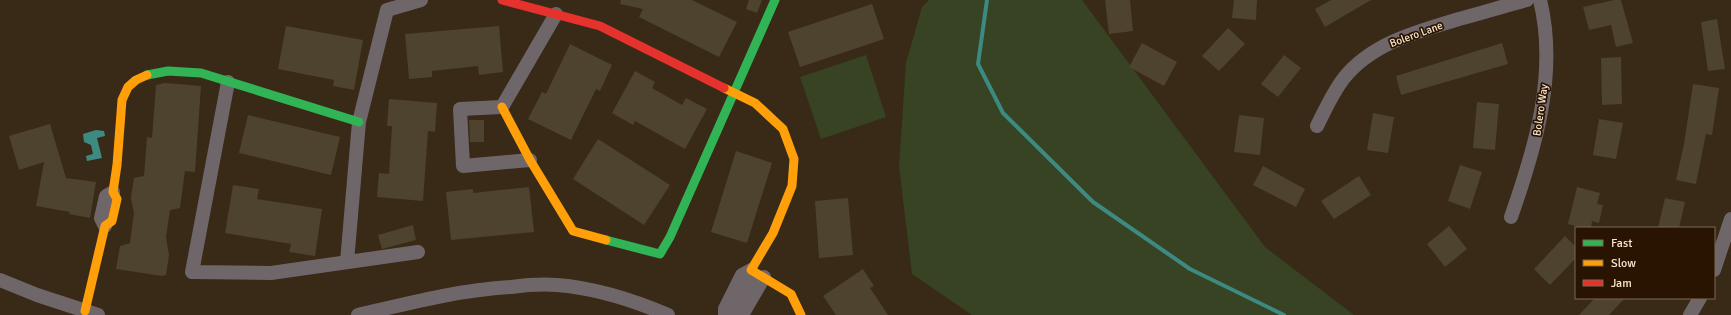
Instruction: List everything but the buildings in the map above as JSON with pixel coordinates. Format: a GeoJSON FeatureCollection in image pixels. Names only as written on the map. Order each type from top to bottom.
{"type":"FeatureCollection","features":[{"type":"Feature","properties":{"kind":"street"},"geometry":{"type":"LineString","coordinates":[[346,262],[359,122],[387,10],[421,0]]}},
{"type":"Feature","properties":{"kind":"street"},"geometry":{"type":"LineString","coordinates":[[502,0],[600,26],[755,103],[783,129],[794,159],[792,186],[773,233],[751,270],[742,275],[725,309],[725,315]]}},
{"type":"Feature","properties":{"kind":"street","name":"Bolero Lane"},"geometry":{"type":"LineString","coordinates":[[1317,126],[1332,96],[1344,78],[1363,60],[1391,42],[1418,31],[1527,0]]}},
{"type":"Feature","properties":{"kind":"street","name":"Bolero Way"},"geometry":{"type":"LineString","coordinates":[[1510,217],[1526,175],[1539,128],[1546,67],[1544,19],[1540,0]]}},
{"type":"Feature","properties":{"kind":"street"},"geometry":{"type":"LineString","coordinates":[[502,106],[530,160],[573,231],[660,254],[670,237],[778,1]]}},
{"type":"Feature","properties":{"kind":"street"},"geometry":{"type":"LineString","coordinates":[[502,106],[556,14]]}},
{"type":"Feature","properties":{"kind":"street"},"geometry":{"type":"LineString","coordinates":[[85,311],[105,226],[101,218],[106,196],[113,192],[117,169],[122,98],[130,86],[143,76],[159,72],[183,70],[201,73],[359,122]]}},
{"type":"Feature","properties":{"kind":"street"},"geometry":{"type":"LineString","coordinates":[[228,82],[192,272],[271,273],[418,252]]}},
{"type":"Feature","properties":{"kind":"street"},"geometry":{"type":"LineString","coordinates":[[502,106],[460,109],[463,166],[530,160]]}},
{"type":"Feature","properties":{"kind":"street"},"geometry":{"type":"LineString","coordinates":[[1715,267],[1731,219]]}},
{"type":"Feature","properties":{"kind":"street"},"geometry":{"type":"LineString","coordinates":[[751,270],[791,294],[802,315]]}},
{"type":"Feature","properties":{"kind":"street"},"geometry":{"type":"LineString","coordinates":[[733,315],[751,279],[751,270]]}},
{"type":"Feature","properties":{"kind":"street"},"geometry":{"type":"LineString","coordinates":[[738,315],[744,314],[764,277]]}},
{"type":"Feature","properties":{"kind":"street"},"geometry":{"type":"LineString","coordinates":[[0,280],[37,295],[98,315]]}},
{"type":"Feature","properties":{"kind":"street"},"geometry":{"type":"LineString","coordinates":[[358,315],[430,298],[480,289],[549,285],[597,292],[645,305],[668,315]]}},
{"type":"Feature","properties":{"kind":"street"},"geometry":{"type":"LineString","coordinates":[[1690,315],[1699,299]]}},
{"type":"Feature","properties":{"kind":"green space"},"geometry":{"type":"Polygon","coordinates":[[[929,0],[1082,0],[1265,247],[1354,315],[972,315],[912,274],[899,166],[906,63],[922,7],[929,0]]]}},
{"type":"Feature","properties":{"kind":"green space"},"geometry":{"type":"Polygon","coordinates":[[[866,55],[886,117],[821,139],[800,77],[866,55]]]}},
{"type":"Feature","properties":{"kind":"water"},"geometry":{"type":"Polygon","coordinates":[[[96,130],[104,131],[105,136],[97,138],[102,158],[87,161],[86,156],[93,154],[91,145],[84,142],[83,134],[96,130]]]}},
{"type":"Feature","properties":{"kind":"waterway"},"geometry":{"type":"LineString","coordinates":[[987,0],[978,64],[1003,113],[1093,202],[1190,269],[1284,315]]}},
{"type":"Feature","properties":{"kind":"traffic: fast"},"geometry":{"type":"LineString","coordinates":[[606,240],[660,254],[670,237],[775,0]]}},
{"type":"Feature","properties":{"kind":"traffic: fast"},"geometry":{"type":"LineString","coordinates":[[147,75],[168,71],[201,73],[359,122]]}},
{"type":"Feature","properties":{"kind":"traffic: slow"},"geometry":{"type":"LineString","coordinates":[[85,311],[105,226],[112,221],[117,199],[113,192],[117,165],[122,100],[128,87],[136,80],[147,75]]}},
{"type":"Feature","properties":{"kind":"traffic: slow"},"geometry":{"type":"LineString","coordinates":[[724,88],[755,103],[783,129],[794,159],[792,186],[773,233],[751,270],[791,294],[801,315]]}},
{"type":"Feature","properties":{"kind":"traffic: slow"},"geometry":{"type":"LineString","coordinates":[[502,107],[530,160],[573,231],[606,240]]}},
{"type":"Feature","properties":{"kind":"traffic: jam"},"geometry":{"type":"LineString","coordinates":[[502,0],[600,26],[724,88]]}}]}
